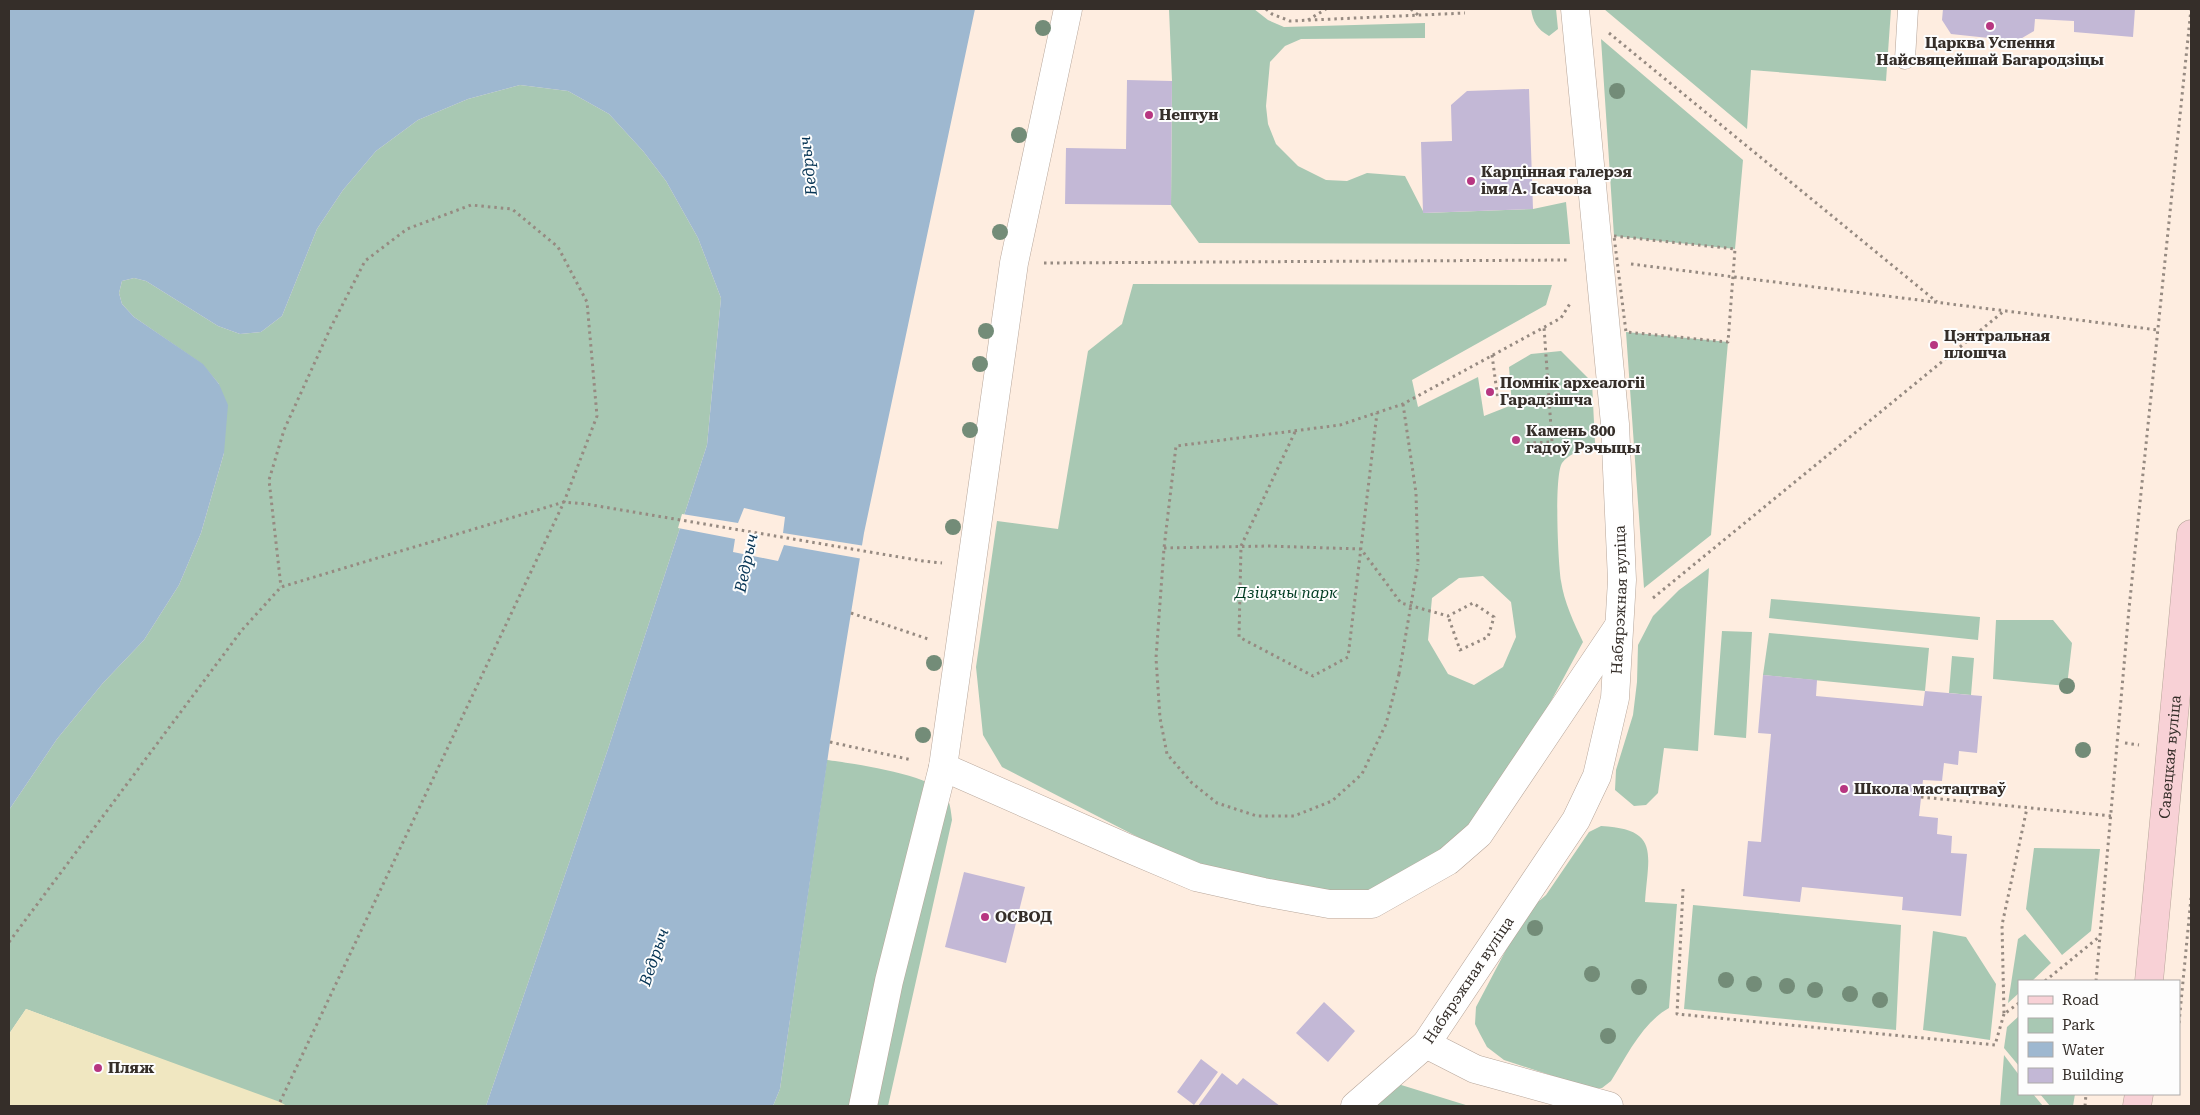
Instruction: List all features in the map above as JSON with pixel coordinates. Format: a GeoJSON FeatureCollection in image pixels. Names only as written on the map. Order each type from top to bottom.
{"type":"FeatureCollection","features":[{"type":"Feature","properties":{"kind":"street"},"geometry":{"type":"LineString","coordinates":[[863,1106],[888,981],[943,767],[1014,263],[1068,9]]}},
{"type":"Feature","properties":{"kind":"street","name":"Набярэжная вуліца"},"geometry":{"type":"LineString","coordinates":[[1355,1106],[1426,1044],[1576,820],[1597,776],[1615,698],[1622,580],[1608,261],[1575,9]]}},
{"type":"Feature","properties":{"kind":"street","name":"Савецкая вуліца"},"geometry":{"type":"LineString","coordinates":[[2149,980],[2172,748],[2186,642],[2191,534]]}},
{"type":"Feature","properties":{"kind":"street"},"geometry":{"type":"LineString","coordinates":[[943,767],[1196,877],[1329,904],[1372,904],[1448,861],[1479,834],[1618,626]]}},
{"type":"Feature","properties":{"kind":"street"},"geometry":{"type":"LineString","coordinates":[[1426,1044],[1475,1069],[1609,1106]]}},
{"type":"Feature","properties":{"kind":"lane"},"geometry":{"type":"LineString","coordinates":[[1905,59],[1908,9]]}},
{"type":"Feature","properties":{"kind":"path"},"geometry":{"type":"LineString","coordinates":[[1266,9],[1272,14],[1290,21],[1465,12]]}},
{"type":"Feature","properties":{"kind":"path"},"geometry":{"type":"LineString","coordinates":[[1308,20],[1326,9]]}},
{"type":"Feature","properties":{"kind":"path"},"geometry":{"type":"LineString","coordinates":[[1411,9],[1418,15]]}},
{"type":"Feature","properties":{"kind":"path"},"geometry":{"type":"LineString","coordinates":[[1435,9],[1435,14]]}},
{"type":"Feature","properties":{"kind":"path"},"geometry":{"type":"LineString","coordinates":[[2096,980],[2129,609],[2190,9]]}},
{"type":"Feature","properties":{"kind":"path"},"geometry":{"type":"LineString","coordinates":[[1603,28],[1939,303]]}},
{"type":"Feature","properties":{"kind":"path"},"geometry":{"type":"LineString","coordinates":[[280,1102],[564,502],[597,416],[587,302],[558,247],[512,209],[471,205],[407,229],[365,261],[343,303],[284,430],[270,480],[281,587]]}},
{"type":"Feature","properties":{"kind":"path"},"geometry":{"type":"LineString","coordinates":[[1614,236],[1735,249],[1728,342],[1626,332],[1608,261],[1614,236]]}},
{"type":"Feature","properties":{"kind":"path"},"geometry":{"type":"LineString","coordinates":[[1014,263],[1608,261],[2158,330]]}},
{"type":"Feature","properties":{"kind":"path"},"geometry":{"type":"LineString","coordinates":[[1403,404],[1416,493],[1418,564],[1399,674],[1386,724],[1362,774],[1332,802],[1294,816],[1257,816],[1217,803],[1192,783],[1167,754],[1160,718],[1156,658],[1164,548],[1176,446],[1340,425],[1403,404],[1560,318],[1571,301]]}},
{"type":"Feature","properties":{"kind":"path"},"geometry":{"type":"LineString","coordinates":[[1618,626],[2004,311]]}},
{"type":"Feature","properties":{"kind":"path"},"geometry":{"type":"LineString","coordinates":[[1527,443],[1552,442],[1544,327]]}},
{"type":"Feature","properties":{"kind":"path"},"geometry":{"type":"LineString","coordinates":[[1492,355],[1498,400]]}},
{"type":"Feature","properties":{"kind":"path"},"geometry":{"type":"LineString","coordinates":[[1295,431],[1242,546],[1238,637],[1313,676],[1348,657],[1378,413]]}},
{"type":"Feature","properties":{"kind":"path"},"geometry":{"type":"LineString","coordinates":[[9,942],[242,630],[281,587],[564,502],[586,504],[923,562]]}},
{"type":"Feature","properties":{"kind":"path"},"geometry":{"type":"LineString","coordinates":[[1164,548],[1268,546],[1361,550]]}},
{"type":"Feature","properties":{"kind":"path"},"geometry":{"type":"LineString","coordinates":[[1361,550],[1401,603],[1448,616],[1473,603],[1494,617],[1488,637],[1460,650],[1448,616]]}},
{"type":"Feature","properties":{"kind":"path"},"geometry":{"type":"LineString","coordinates":[[851,613],[960,650]]}},
{"type":"Feature","properties":{"kind":"path"},"geometry":{"type":"LineString","coordinates":[[830,742],[943,767]]}},
{"type":"Feature","properties":{"kind":"path"},"geometry":{"type":"LineString","coordinates":[[1921,797],[2110,816]]}},
{"type":"Feature","properties":{"kind":"path"},"geometry":{"type":"LineString","coordinates":[[1682,889],[1677,1014],[1995,1045],[2004,1014],[2002,926],[2027,808]]}},
{"type":"Feature","properties":{"kind":"path"},"geometry":{"type":"LineString","coordinates":[[2180,1013],[2191,898]]}},
{"type":"Feature","properties":{"kind":"path"},"geometry":{"type":"LineString","coordinates":[[2046,980],[2100,936]]}},
{"type":"Feature","properties":{"kind":"path"},"geometry":{"type":"LineString","coordinates":[[2004,1014],[2018,1004]]}},
{"type":"Feature","properties":{"kind":"green space"},"geometry":{"type":"Polygon","coordinates":[[[1169,9],[1254,9],[1268,20],[1284,27],[1425,23],[1425,38],[1301,39],[1285,46],[1270,62],[1266,106],[1268,124],[1276,144],[1298,166],[1326,180],[1347,181],[1367,173],[1405,176],[1424,213],[1533,209],[1566,202],[1570,244],[1199,243],[1171,205],[1172,81],[1169,9]]]}},
{"type":"Feature","properties":{"kind":"green space"},"geometry":{"type":"Polygon","coordinates":[[[1531,9],[1556,9],[1558,29],[1549,36],[1536,25],[1531,9]]]}},
{"type":"Feature","properties":{"kind":"green space"},"geometry":{"type":"Polygon","coordinates":[[[1604,9],[1891,9],[1886,81],[1751,70],[1747,129],[1604,9]]]}},
{"type":"Feature","properties":{"kind":"green space"},"geometry":{"type":"Polygon","coordinates":[[[1601,39],[1743,160],[1735,249],[1614,236],[1601,39]]]}},
{"type":"Feature","properties":{"kind":"green space"},"geometry":{"type":"Polygon","coordinates":[[[520,85],[568,91],[609,114],[643,151],[666,181],[698,238],[721,298],[707,445],[608,749],[486,1106],[287,1106],[26,1009],[9,1034],[9,810],[57,739],[103,683],[144,640],[179,585],[201,533],[224,453],[219,384],[202,364],[134,317],[122,304],[119,293],[122,281],[134,278],[146,281],[218,326],[240,334],[261,332],[282,316],[317,229],[343,190],[376,151],[418,120],[468,99],[520,85]]]}},
{"type":"Feature","properties":{"kind":"green space","name":"Дзіцячы парк"},"geometry":{"type":"Polygon","coordinates":[[[1133,284],[1552,285],[1546,305],[1412,380],[1418,407],[1478,377],[1484,416],[1512,405],[1509,367],[1531,354],[1561,351],[1592,382],[1595,443],[1573,454],[1562,463],[1557,501],[1562,589],[1583,642],[1517,764],[1483,814],[1439,855],[1370,896],[1291,890],[1196,867],[1002,767],[983,735],[976,667],[997,521],[1058,529],[1088,351],[1122,324],[1133,284]],[[1483,576],[1459,578],[1432,598],[1428,640],[1448,674],[1474,685],[1503,667],[1516,637],[1511,602],[1483,576]]]}},
{"type":"Feature","properties":{"kind":"green space"},"geometry":{"type":"Polygon","coordinates":[[[1626,332],[1728,342],[1711,535],[1644,588],[1626,332]]]}},
{"type":"Feature","properties":{"kind":"green space"},"geometry":{"type":"Polygon","coordinates":[[[1709,568],[1698,751],[1664,748],[1658,793],[1646,805],[1634,806],[1615,790],[1616,770],[1633,715],[1637,682],[1638,645],[1653,616],[1679,590],[1709,568]]]}},
{"type":"Feature","properties":{"kind":"green space"},"geometry":{"type":"Polygon","coordinates":[[[1771,599],[1980,617],[1978,640],[1769,618],[1771,599]]]}},
{"type":"Feature","properties":{"kind":"green space"},"geometry":{"type":"Polygon","coordinates":[[[1996,620],[2053,620],[2072,643],[2067,686],[1993,679],[1996,620]]]}},
{"type":"Feature","properties":{"kind":"green space"},"geometry":{"type":"Polygon","coordinates":[[[1722,631],[1752,632],[1746,738],[1714,735],[1722,631]]]}},
{"type":"Feature","properties":{"kind":"green space"},"geometry":{"type":"Polygon","coordinates":[[[1769,633],[1929,648],[1925,691],[1763,675],[1769,633]]]}},
{"type":"Feature","properties":{"kind":"green space"},"geometry":{"type":"Polygon","coordinates":[[[1952,656],[1974,658],[1971,695],[1949,693],[1952,656]]]}},
{"type":"Feature","properties":{"kind":"green space"},"geometry":{"type":"Polygon","coordinates":[[[827,760],[890,771],[925,781],[937,787],[945,794],[951,810],[952,820],[888,1106],[773,1106],[780,1089],[827,760]]]}},
{"type":"Feature","properties":{"kind":"green space"},"geometry":{"type":"Polygon","coordinates":[[[1601,826],[1620,828],[1634,833],[1642,839],[1647,848],[1648,858],[1645,902],[1677,904],[1669,1008],[1659,1014],[1643,1031],[1611,1081],[1602,1088],[1590,1088],[1504,1060],[1487,1047],[1475,1024],[1476,1007],[1529,910],[1546,895],[1589,832],[1601,826]]]}},
{"type":"Feature","properties":{"kind":"green space"},"geometry":{"type":"Polygon","coordinates":[[[2034,848],[2100,849],[2091,931],[2062,955],[2026,909],[2034,848]]]}},
{"type":"Feature","properties":{"kind":"green space"},"geometry":{"type":"Polygon","coordinates":[[[1693,905],[1901,925],[1896,1030],[1684,1009],[1693,905]]]}},
{"type":"Feature","properties":{"kind":"green space"},"geometry":{"type":"Polygon","coordinates":[[[1933,931],[1966,937],[1996,984],[1990,1040],[1923,1030],[1933,931]]]}},
{"type":"Feature","properties":{"kind":"green space"},"geometry":{"type":"Polygon","coordinates":[[[2025,934],[2051,963],[2033,980],[2018,980],[2018,994],[2008,1003],[2018,939],[2025,934]]]}},
{"type":"Feature","properties":{"kind":"green space"},"geometry":{"type":"Polygon","coordinates":[[[2018,1017],[2018,1065],[2004,1048],[2007,1027],[2018,1017]]]}},
{"type":"Feature","properties":{"kind":"green space"},"geometry":{"type":"Polygon","coordinates":[[[2004,1055],[2018,1074],[2018,1095],[2034,1095],[2043,1106],[2000,1106],[2004,1055]]]}},
{"type":"Feature","properties":{"kind":"green space"},"geometry":{"type":"Polygon","coordinates":[[[1398,1084],[1469,1106],[1375,1106],[1398,1084]]]}},
{"type":"Feature","properties":{"kind":"green space"},"geometry":{"type":"Polygon","coordinates":[[[2041,1095],[2075,1095],[2073,1106],[2050,1106],[2041,1095]]]}},
{"type":"Feature","properties":{"kind":"sand","name":"Пляж"},"geometry":{"type":"Polygon","coordinates":[[[26,1009],[287,1106],[9,1106],[9,1034],[26,1009]]]}},
{"type":"Feature","properties":{"kind":"water","name":"Ведрыч"},"geometry":{"type":"Polygon","coordinates":[[[9,9],[975,9],[864,533],[830,742],[780,1089],[773,1106],[486,1106],[608,749],[707,445],[721,298],[698,238],[666,181],[643,151],[609,114],[568,91],[520,85],[468,99],[418,120],[376,151],[343,190],[317,229],[282,316],[261,332],[240,334],[218,326],[146,281],[134,278],[122,281],[119,293],[122,304],[134,317],[203,364],[219,384],[228,405],[224,453],[201,533],[179,585],[144,640],[103,683],[57,739],[9,810],[9,9]]]}},
{"type":"Feature","properties":{"kind":"pier"},"geometry":{"type":"Polygon","coordinates":[[[744,508],[785,517],[783,533],[865,546],[863,559],[784,545],[778,561],[733,552],[735,539],[678,528],[682,514],[738,523],[744,508]]]}},
{"type":"Feature","properties":{"kind":"building","name":"Царква Успення Найсвяцейшай Багародзіцы"},"geometry":{"type":"Polygon","coordinates":[[[1943,9],[2135,9],[2133,37],[2074,32],[2074,21],[2035,19],[2034,31],[2017,41],[1951,34],[1942,20],[1943,9]]]}},
{"type":"Feature","properties":{"kind":"building","name":"Нептун"},"geometry":{"type":"Polygon","coordinates":[[[1127,80],[1172,81],[1171,205],[1065,204],[1066,148],[1126,149],[1127,80]]]}},
{"type":"Feature","properties":{"kind":"building"},"geometry":{"type":"Polygon","coordinates":[[[1529,89],[1533,209],[1423,213],[1421,142],[1452,141],[1451,105],[1467,91],[1529,89]]]}},
{"type":"Feature","properties":{"kind":"building","name":"Школа мастацтваў"},"geometry":{"type":"Polygon","coordinates":[[[1763,675],[1817,680],[1816,696],[1923,706],[1925,691],[1982,696],[1977,753],[1959,751],[1958,765],[1944,763],[1942,781],[1923,780],[1919,816],[1938,818],[1937,834],[1952,836],[1951,853],[1967,854],[1961,916],[1902,910],[1903,897],[1802,887],[1800,902],[1743,896],[1748,841],[1761,842],[1771,734],[1758,733],[1763,675]]]}},
{"type":"Feature","properties":{"kind":"building","name":"ОСВОД"},"geometry":{"type":"Polygon","coordinates":[[[964,872],[1025,887],[1006,963],[945,947],[964,872]]]}},
{"type":"Feature","properties":{"kind":"building"},"geometry":{"type":"Polygon","coordinates":[[[1324,1002],[1355,1031],[1328,1062],[1296,1033],[1324,1002]]]}},
{"type":"Feature","properties":{"kind":"building"},"geometry":{"type":"Polygon","coordinates":[[[1201,1059],[1218,1072],[1194,1105],[1177,1092],[1201,1059]]]}},
{"type":"Feature","properties":{"kind":"building"},"geometry":{"type":"Polygon","coordinates":[[[1222,1073],[1237,1085],[1243,1078],[1280,1106],[1198,1106],[1222,1073]]]}},
{"type":"Feature","properties":{"kind":"place","name":"Царква Успення Найсвяцейшай Багародзіцы"},"geometry":{"type":"Point","coordinates":[1990,26]}},
{"type":"Feature","properties":{"kind":"place","name":"Нептун"},"geometry":{"type":"Point","coordinates":[1149,115]}},
{"type":"Feature","properties":{"kind":"place","name":"Карцінная галерэя імя А. Ісачова"},"geometry":{"type":"Point","coordinates":[1471,181]}},
{"type":"Feature","properties":{"kind":"place","name":"Цэнтральная плошча"},"geometry":{"type":"Point","coordinates":[1934,345]}},
{"type":"Feature","properties":{"kind":"place","name":"Помнік археалогіі Гарадзішча"},"geometry":{"type":"Point","coordinates":[1490,392]}},
{"type":"Feature","properties":{"kind":"place","name":"Камень 800 гадоў Рэчыцы"},"geometry":{"type":"Point","coordinates":[1516,440]}},
{"type":"Feature","properties":{"kind":"place","name":"Школа мастацтваў"},"geometry":{"type":"Point","coordinates":[1844,789]}},
{"type":"Feature","properties":{"kind":"place","name":"ОСВОД"},"geometry":{"type":"Point","coordinates":[985,917]}},
{"type":"Feature","properties":{"kind":"place","name":"Пляж"},"geometry":{"type":"Point","coordinates":[98,1068]}}]}
